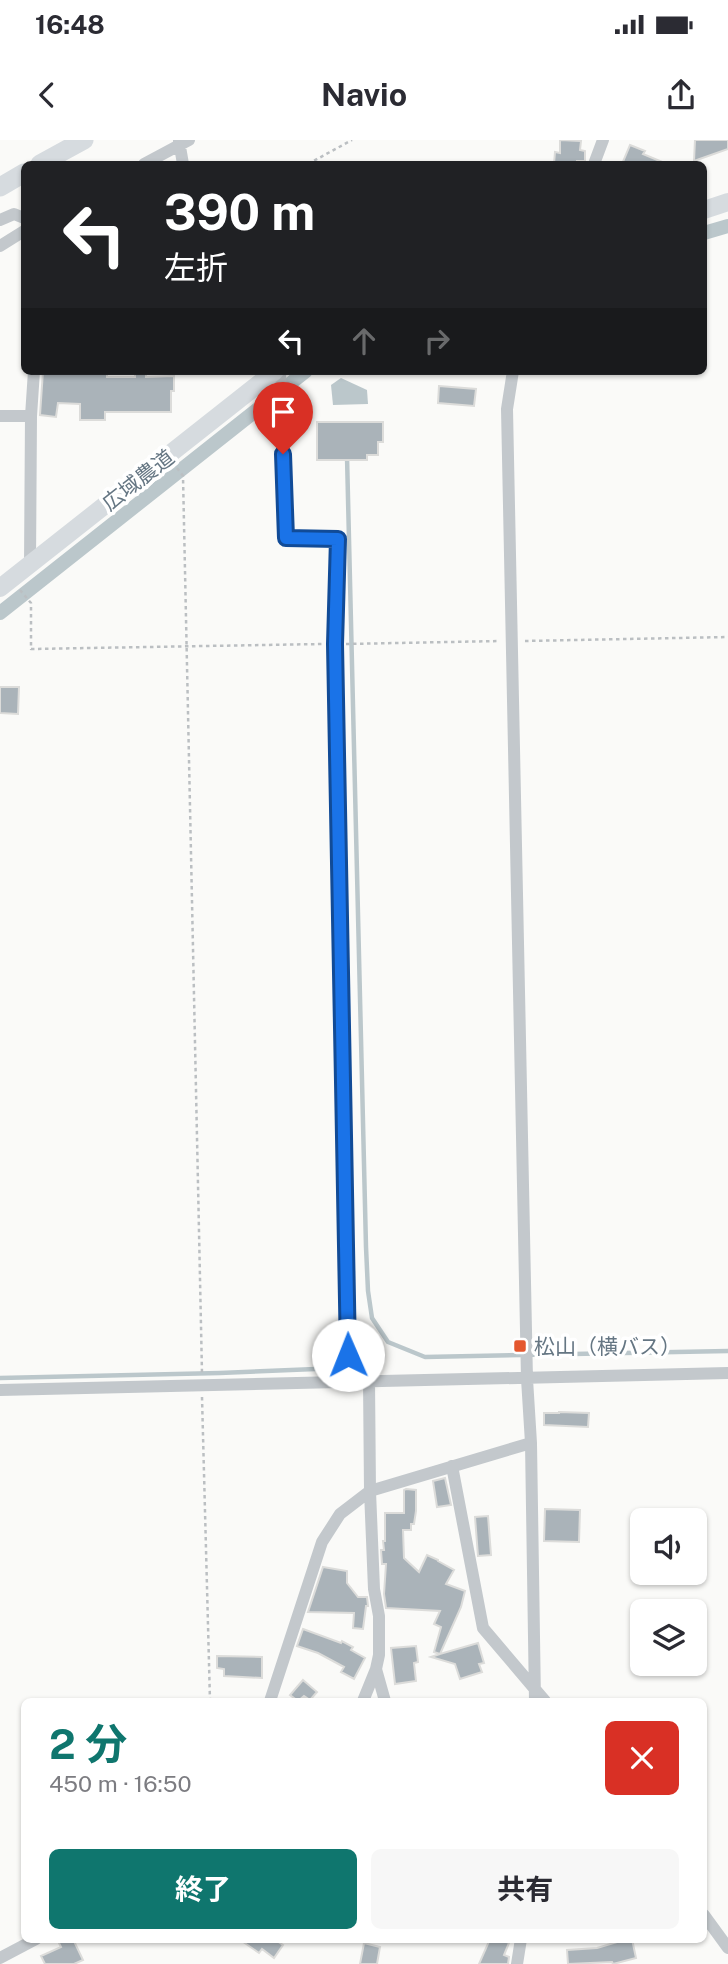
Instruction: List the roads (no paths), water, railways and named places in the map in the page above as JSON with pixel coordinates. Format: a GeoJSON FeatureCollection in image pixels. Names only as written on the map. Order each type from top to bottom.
{"type":"FeatureCollection","features":[{"type":"Feature","properties":{"kind":"main road"},"geometry":{"type":"LineString","coordinates":[[46,161],[84,140]]}},
{"type":"Feature","properties":{"kind":"main road"},"geometry":{"type":"LineString","coordinates":[[0,187],[21,175]]}},
{"type":"Feature","properties":{"kind":"street"},"geometry":{"type":"LineString","coordinates":[[595,161],[603,140]]}},
{"type":"Feature","properties":{"kind":"street"},"geometry":{"type":"LineString","coordinates":[[149,161],[182,142],[183,161]]}},
{"type":"Feature","properties":{"kind":"street"},"geometry":{"type":"LineString","coordinates":[[707,209],[728,202]]}},
{"type":"Feature","properties":{"kind":"street"},"geometry":{"type":"LineString","coordinates":[[0,220],[14,214],[21,217]]}},
{"type":"Feature","properties":{"kind":"street"},"geometry":{"type":"LineString","coordinates":[[0,246],[21,233]]}},
{"type":"Feature","properties":{"kind":"street"},"geometry":{"type":"LineString","coordinates":[[30,564],[34,375]]}},
{"type":"Feature","properties":{"kind":"street","name":"広域農道"},"geometry":{"type":"LineString","coordinates":[[0,589],[273,375]]}},
{"type":"Feature","properties":{"kind":"street"},"geometry":{"type":"LineString","coordinates":[[278,375],[286,538],[338,539],[335,658],[348,1355],[363,1381],[374,1589],[379,1615],[379,1655],[364,1698]]}},
{"type":"Feature","properties":{"kind":"street"},"geometry":{"type":"LineString","coordinates":[[512,375],[507,409],[535,1694]]}},
{"type":"Feature","properties":{"kind":"street"},"geometry":{"type":"LineString","coordinates":[[0,416],[31,416]]}},
{"type":"Feature","properties":{"kind":"street"},"geometry":{"type":"LineString","coordinates":[[0,1390],[728,1373]]}},
{"type":"Feature","properties":{"kind":"street"},"geometry":{"type":"LineString","coordinates":[[271,1698],[322,1542],[340,1514],[370,1491],[531,1443]]}},
{"type":"Feature","properties":{"kind":"street"},"geometry":{"type":"LineString","coordinates":[[452,1466],[483,1628],[535,1694]]}},
{"type":"Feature","properties":{"kind":"street"},"geometry":{"type":"LineString","coordinates":[[376,1669],[384,1698]]}},
{"type":"Feature","properties":{"kind":"street"},"geometry":{"type":"LineString","coordinates":[[707,1919],[728,1948]]}},
{"type":"Feature","properties":{"kind":"street"},"geometry":{"type":"LineString","coordinates":[[0,1958],[28,1943]]}},
{"type":"Feature","properties":{"kind":"street"},"geometry":{"type":"LineString","coordinates":[[517,1964],[520,1943]]}},
{"type":"Feature","properties":{"kind":"waterway"},"geometry":{"type":"LineString","coordinates":[[707,232],[728,226]]}},
{"type":"Feature","properties":{"kind":"waterway"},"geometry":{"type":"LineString","coordinates":[[0,613],[301,375]]}},
{"type":"Feature","properties":{"kind":"waterway"},"geometry":{"type":"LineString","coordinates":[[347,456],[366,1247],[372,1318],[388,1342],[425,1357],[728,1351]]}},
{"type":"Feature","properties":{"kind":"waterway"},"geometry":{"type":"LineString","coordinates":[[0,1378],[340,1368]]}},
{"type":"Feature","properties":{"kind":"place","name":"松山（横バス）"},"geometry":{"type":"Point","coordinates":[520,1346]}}]}
